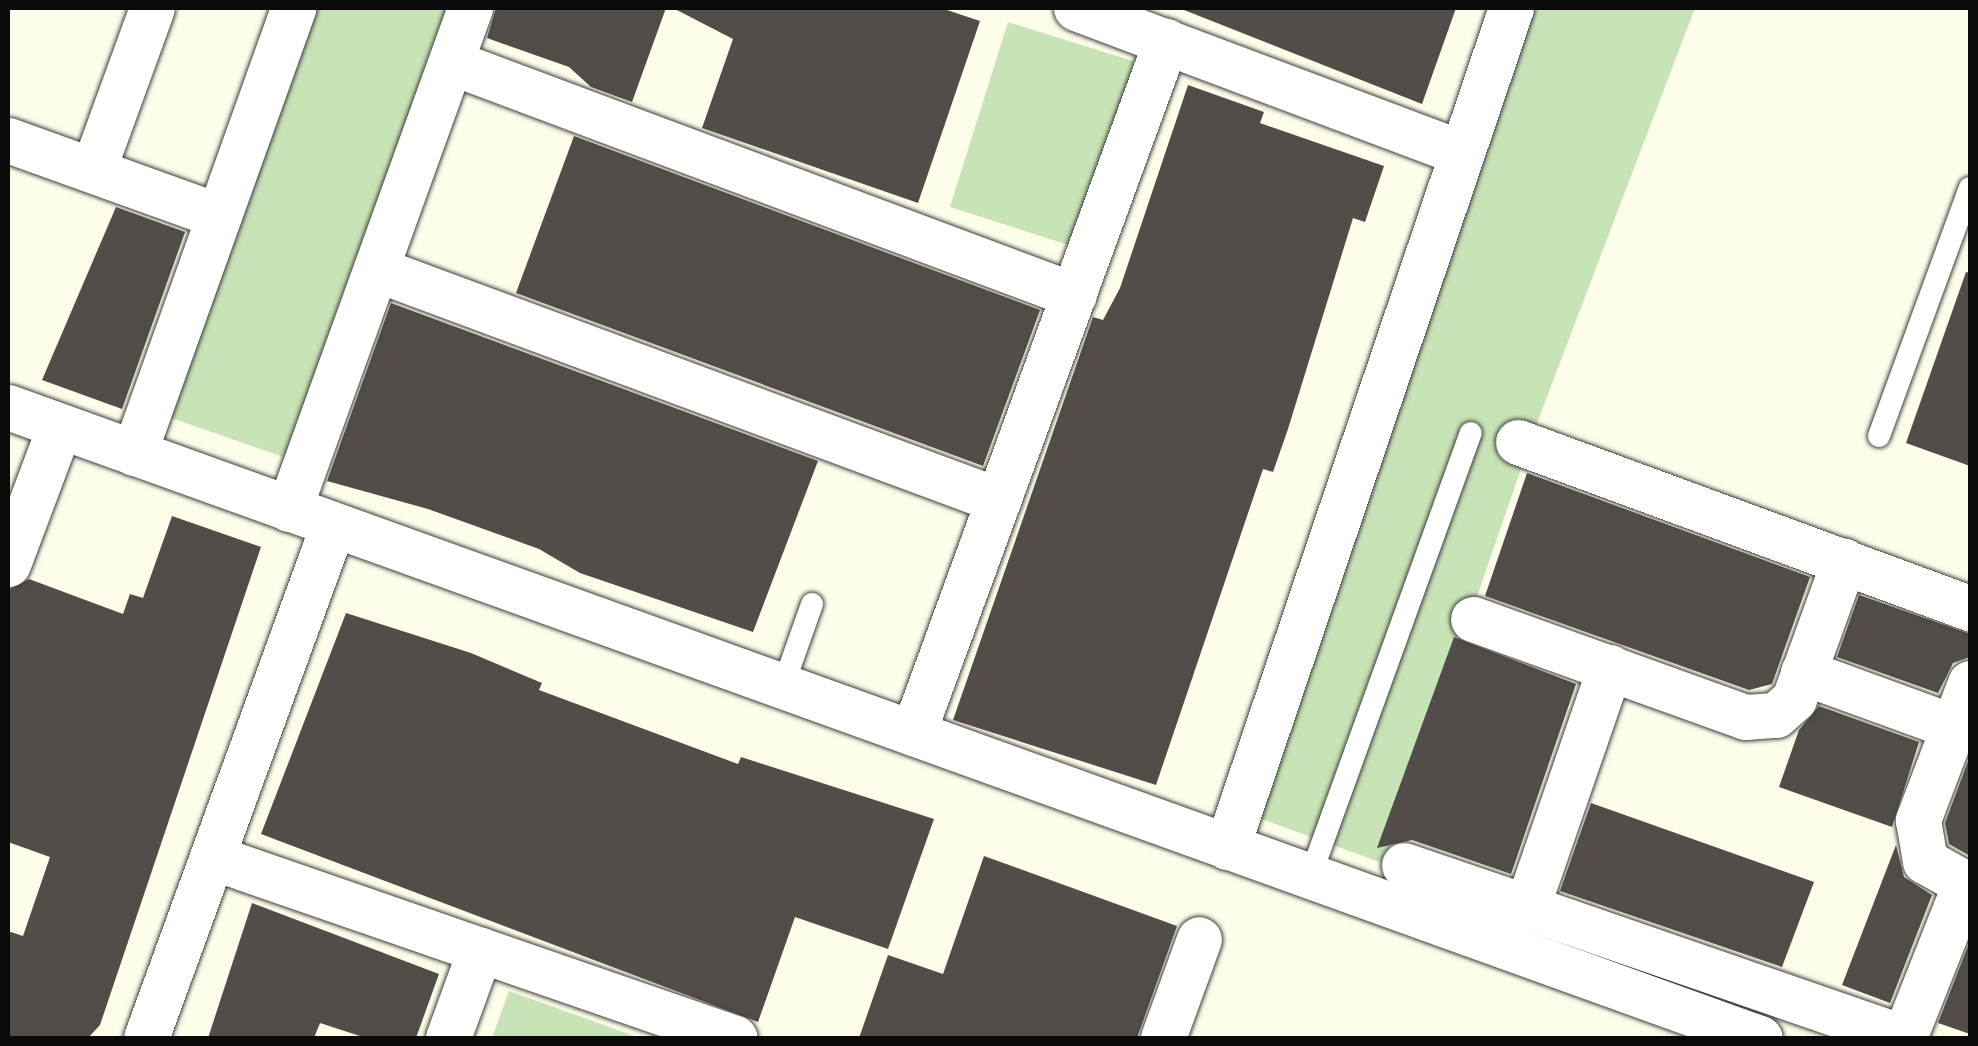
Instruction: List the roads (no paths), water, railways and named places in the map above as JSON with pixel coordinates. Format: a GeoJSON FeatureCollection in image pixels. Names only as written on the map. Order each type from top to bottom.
{"type":"FeatureCollection","features":[{"type":"Feature","properties":{"kind":"street"},"geometry":{"type":"LineString","coordinates":[[93,170],[152,8]]}},
{"type":"Feature","properties":{"kind":"street"},"geometry":{"type":"LineString","coordinates":[[134,453],[293,8]]}},
{"type":"Feature","properties":{"kind":"street"},"geometry":{"type":"LineString","coordinates":[[289,509],[470,8]]}},
{"type":"Feature","properties":{"kind":"street"},"geometry":{"type":"LineString","coordinates":[[1076,8],[1460,152]]}},
{"type":"Feature","properties":{"kind":"street"},"geometry":{"type":"LineString","coordinates":[[1227,847],[1511,8]]}},
{"type":"Feature","properties":{"kind":"street"},"geometry":{"type":"LineString","coordinates":[[913,733],[1166,42]]}},
{"type":"Feature","properties":{"kind":"street"},"geometry":{"type":"LineString","coordinates":[[451,62],[1074,295]]}},
{"type":"Feature","properties":{"kind":"street"},"geometry":{"type":"LineString","coordinates":[[8,140],[219,216]]}},
{"type":"Feature","properties":{"kind":"street"},"geometry":{"type":"LineString","coordinates":[[376,268],[998,500]]}},
{"type":"Feature","properties":{"kind":"street"},"geometry":{"type":"LineString","coordinates":[[8,407],[1760,1038]]}},
{"type":"Feature","properties":{"kind":"street"},"geometry":{"type":"LineString","coordinates":[[8,564],[60,426]]}},
{"type":"Feature","properties":{"kind":"street"},"geometry":{"type":"LineString","coordinates":[[1518,442],[1970,608]]}},
{"type":"Feature","properties":{"kind":"street"},"geometry":{"type":"LineString","coordinates":[[146,1038],[332,524]]}},
{"type":"Feature","properties":{"kind":"street"},"geometry":{"type":"LineString","coordinates":[[1473,618],[1745,717],[1776,715],[1794,698],[1844,561]]}},
{"type":"Feature","properties":{"kind":"street"},"geometry":{"type":"LineString","coordinates":[[1527,907],[1610,667]]}},
{"type":"Feature","properties":{"kind":"street"},"geometry":{"type":"LineString","coordinates":[[1804,672],[1954,727]]}},
{"type":"Feature","properties":{"kind":"street"},"geometry":{"type":"LineString","coordinates":[[1404,865],[1904,1038],[1968,885],[1926,861],[1918,820],[1970,683]]}},
{"type":"Feature","properties":{"kind":"street"},"geometry":{"type":"LineString","coordinates":[[212,857],[735,1038]]}},
{"type":"Feature","properties":{"kind":"street"},"geometry":{"type":"LineString","coordinates":[[1163,1038],[1200,939]]}},
{"type":"Feature","properties":{"kind":"street"},"geometry":{"type":"LineString","coordinates":[[448,1038],[480,950]]}},
{"type":"Feature","properties":{"kind":"lane"},"geometry":{"type":"LineString","coordinates":[[1879,436],[1970,188]]}},
{"type":"Feature","properties":{"kind":"lane"},"geometry":{"type":"LineString","coordinates":[[1310,876],[1471,433]]}},
{"type":"Feature","properties":{"kind":"lane"},"geometry":{"type":"LineString","coordinates":[[783,686],[812,604]]}}]}
